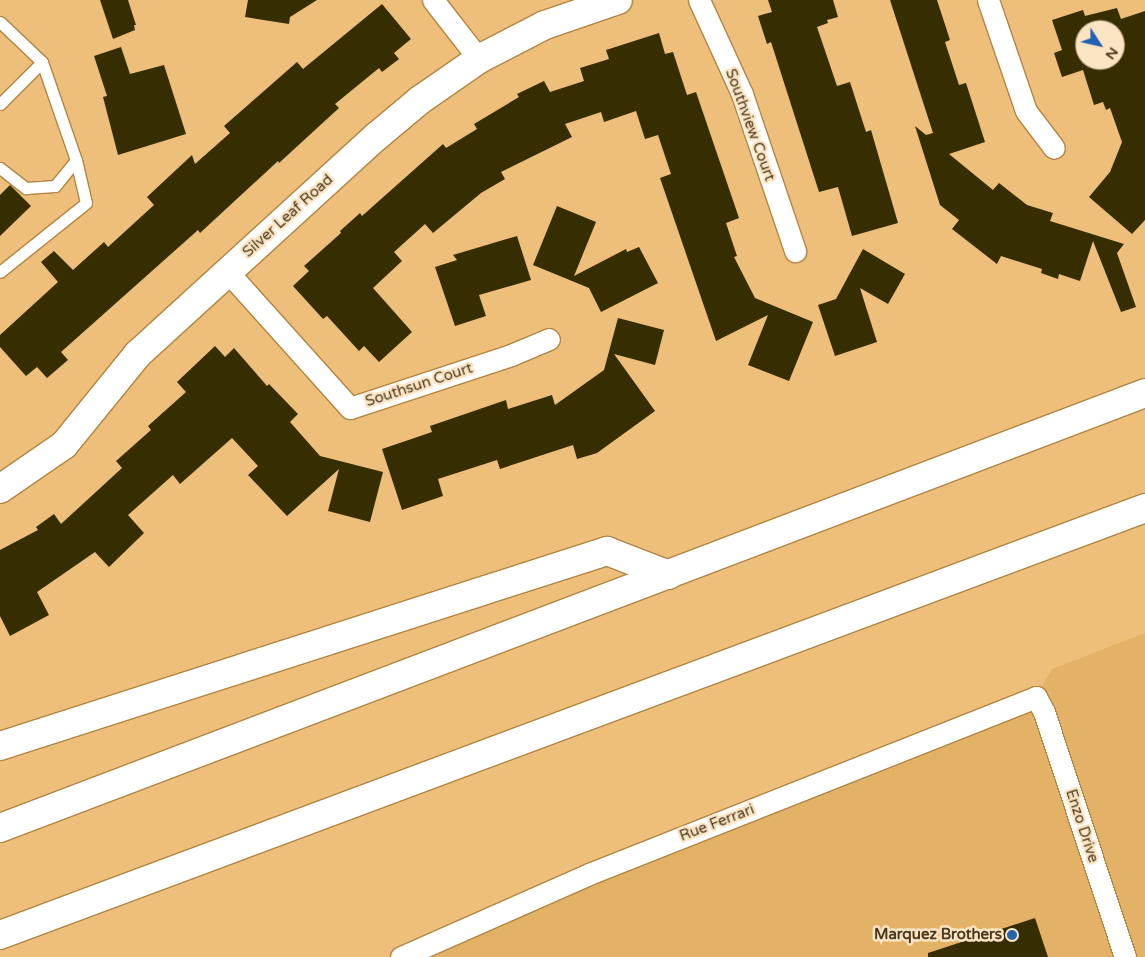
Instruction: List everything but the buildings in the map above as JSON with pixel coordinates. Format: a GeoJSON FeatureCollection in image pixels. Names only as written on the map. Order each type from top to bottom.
{"type":"FeatureCollection","features":[{"type":"Feature","properties":{"kind":"main road","name":"Silver Leaf Road"},"geometry":{"type":"LineString","coordinates":[[0,489],[64,445],[138,354],[227,271],[377,136],[420,100],[479,59],[545,25],[618,0]]}},
{"type":"Feature","properties":{"kind":"main road"},"geometry":{"type":"LineString","coordinates":[[0,828],[1145,393]]}},
{"type":"Feature","properties":{"kind":"main road"},"geometry":{"type":"LineString","coordinates":[[0,935],[1145,508]]}},
{"type":"Feature","properties":{"kind":"main road"},"geometry":{"type":"LineString","coordinates":[[0,746],[607,552],[669,575]]}},
{"type":"Feature","properties":{"kind":"street"},"geometry":{"type":"LineString","coordinates":[[433,0],[479,59]]}},
{"type":"Feature","properties":{"kind":"street","name":"Southview Court"},"geometry":{"type":"LineString","coordinates":[[700,0],[742,94],[795,252]]}},
{"type":"Feature","properties":{"kind":"street"},"geometry":{"type":"LineString","coordinates":[[988,0],[1026,111],[1054,148]]}},
{"type":"Feature","properties":{"kind":"street","name":"Southsun Court"},"geometry":{"type":"LineString","coordinates":[[227,271],[350,408],[511,355],[548,339]]}},
{"type":"Feature","properties":{"kind":"street","name":"Rue Ferrari"},"geometry":{"type":"LineString","coordinates":[[401,957],[590,874],[1036,697]]}},
{"type":"Feature","properties":{"kind":"street","name":"Enzo Drive"},"geometry":{"type":"LineString","coordinates":[[1036,697],[1044,712],[1125,957]]}},
{"type":"Feature","properties":{"kind":"lane"},"geometry":{"type":"LineString","coordinates":[[0,22],[42,62],[76,160],[86,204],[0,272]]}},
{"type":"Feature","properties":{"kind":"lane"},"geometry":{"type":"LineString","coordinates":[[0,104],[42,62]]}},
{"type":"Feature","properties":{"kind":"lane"},"geometry":{"type":"LineString","coordinates":[[0,168],[26,188],[56,186],[76,160]]}},
{"type":"Feature","properties":{"kind":"shaded area"},"geometry":{"type":"Polygon","coordinates":[[[1145,633],[1145,957],[401,957],[1036,697],[1052,669],[1145,633]]]}},
{"type":"Feature","properties":{"kind":"place","name":"Marquez Brothers"},"geometry":{"type":"Point","coordinates":[1012,935]}}]}
